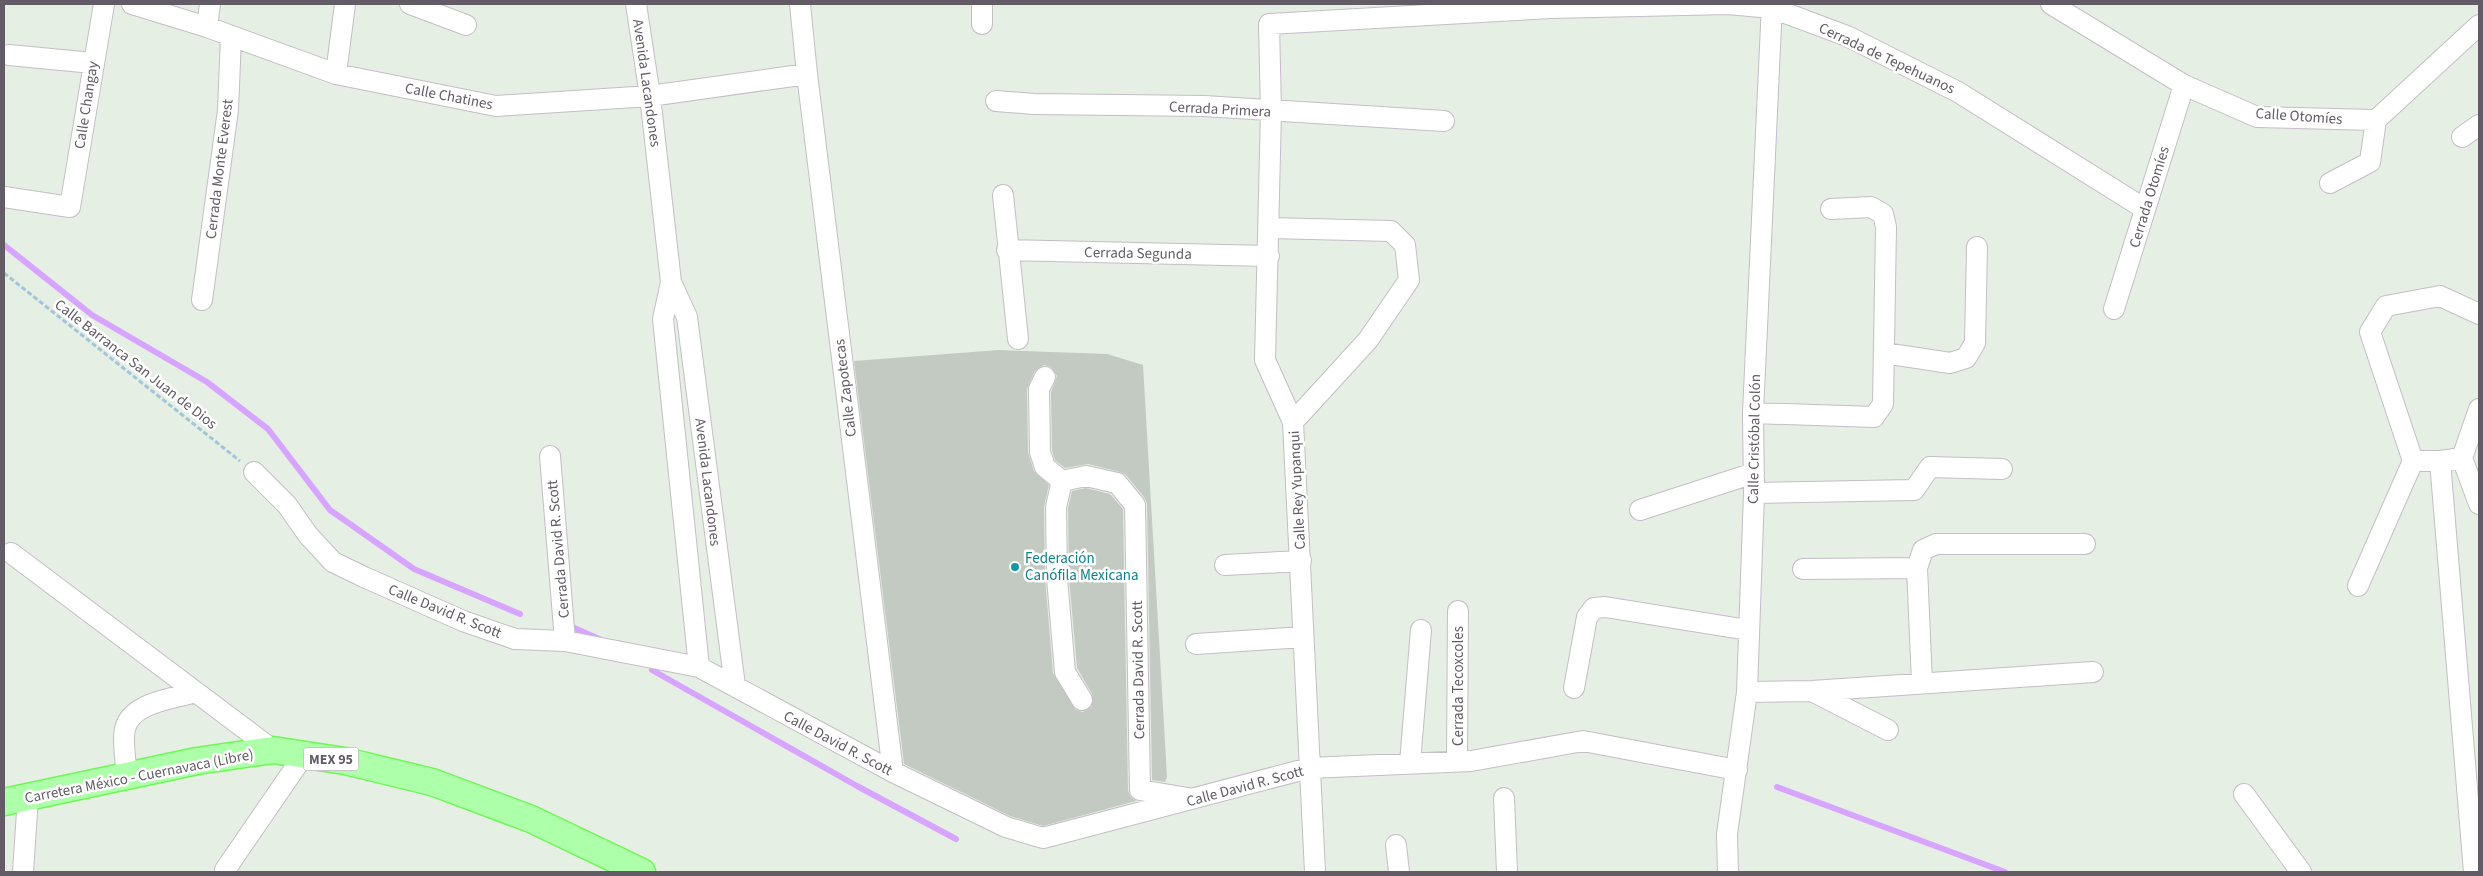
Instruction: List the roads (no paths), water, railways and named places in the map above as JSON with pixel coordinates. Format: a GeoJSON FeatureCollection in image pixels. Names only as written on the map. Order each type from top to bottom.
{"type":"FeatureCollection","features":[{"type":"Feature","properties":{"kind":"main road","name":"Carretera México - Cuernavaca (Libre)"},"geometry":{"type":"LineString","coordinates":[[16,799],[196,761],[273,750],[354,763],[441,785],[531,819],[642,872]]}},
{"type":"Feature","properties":{"kind":"street","name":"Calle Changay"},"geometry":{"type":"LineString","coordinates":[[4,196],[70,207],[104,4]]}},
{"type":"Feature","properties":{"kind":"street","name":"Calle Chatines"},"geometry":{"type":"LineString","coordinates":[[132,4],[207,27],[336,74],[496,106],[650,96],[807,74]]}},
{"type":"Feature","properties":{"kind":"street"},"geometry":{"type":"LineString","coordinates":[[207,27],[210,4]]}},
{"type":"Feature","properties":{"kind":"street"},"geometry":{"type":"LineString","coordinates":[[336,74],[345,4]]}},
{"type":"Feature","properties":{"kind":"street"},"geometry":{"type":"LineString","coordinates":[[410,4],[466,25]]}},
{"type":"Feature","properties":{"kind":"street","name":"Avenida Lacandones"},"geometry":{"type":"LineString","coordinates":[[636,4],[650,96],[671,282],[686,317],[735,686]]}},
{"type":"Feature","properties":{"kind":"street","name":"Calle Zapotecas"},"geometry":{"type":"LineString","coordinates":[[800,4],[892,772]]}},
{"type":"Feature","properties":{"kind":"street"},"geometry":{"type":"LineString","coordinates":[[982,4],[982,24]]}},
{"type":"Feature","properties":{"kind":"street","name":"Cerrada de Tepehuanos"},"geometry":{"type":"LineString","coordinates":[[1269,24],[1550,8],[1728,4],[1772,6],[1847,36],[1958,92],[2145,209]]}},
{"type":"Feature","properties":{"kind":"street","name":"Calle Otomíes"},"geometry":{"type":"LineString","coordinates":[[2051,4],[2184,85],[2257,117],[2376,120]]}},
{"type":"Feature","properties":{"kind":"street","name":"Calle Cristóbal Colón"},"geometry":{"type":"LineString","coordinates":[[1728,872],[1727,834],[1747,692],[1754,493],[1753,413],[1772,6]]}},
{"type":"Feature","properties":{"kind":"street","name":"Calle Rey Yupanqui"},"geometry":{"type":"LineString","coordinates":[[1269,24],[1271,111],[1270,228],[1266,360],[1293,422],[1315,872]]}},
{"type":"Feature","properties":{"kind":"street"},"geometry":{"type":"LineString","coordinates":[[2330,183],[2370,162],[2376,120],[2479,25]]}},
{"type":"Feature","properties":{"kind":"street","name":"Cerrada Monte Everest"},"geometry":{"type":"LineString","coordinates":[[202,300],[228,110],[231,37]]}},
{"type":"Feature","properties":{"kind":"street"},"geometry":{"type":"LineString","coordinates":[[9,55],[93,63]]}},
{"type":"Feature","properties":{"kind":"street","name":"Cerrada Otomíes"},"geometry":{"type":"LineString","coordinates":[[2114,309],[2184,85]]}},
{"type":"Feature","properties":{"kind":"street","name":"Cerrada Primera"},"geometry":{"type":"LineString","coordinates":[[996,101],[1034,104],[1204,106],[1444,121]]}},
{"type":"Feature","properties":{"kind":"street"},"geometry":{"type":"LineString","coordinates":[[2462,137],[2479,125]]}},
{"type":"Feature","properties":{"kind":"street"},"geometry":{"type":"LineString","coordinates":[[1003,195],[1007,250],[1018,339]]}},
{"type":"Feature","properties":{"kind":"street"},"geometry":{"type":"LineString","coordinates":[[1753,413],[1874,417],[1883,404],[1886,227],[1883,214],[1871,207],[1831,209]]}},
{"type":"Feature","properties":{"kind":"street"},"geometry":{"type":"LineString","coordinates":[[1270,228],[1391,231],[1405,245],[1409,280],[1368,340],[1293,422]]}},
{"type":"Feature","properties":{"kind":"street"},"geometry":{"type":"LineString","coordinates":[[1884,353],[1950,364],[1966,358],[1975,342],[1978,247]]}},
{"type":"Feature","properties":{"kind":"street","name":"Cerrada Segunda"},"geometry":{"type":"LineString","coordinates":[[1007,250],[1269,256]]}},
{"type":"Feature","properties":{"kind":"street","name":"Avenida Lacandones"},"geometry":{"type":"LineString","coordinates":[[671,282],[663,320],[699,667]]}},
{"type":"Feature","properties":{"kind":"street"},"geometry":{"type":"LineString","coordinates":[[2358,586],[2413,461],[2370,332],[2386,306],[2440,296],[2479,314]]}},
{"type":"Feature","properties":{"kind":"street"},"geometry":{"type":"LineString","coordinates":[[1045,377],[1039,390],[1040,452],[1045,467],[1062,481],[1056,506],[1057,578],[1065,672],[1082,700]]}},
{"type":"Feature","properties":{"kind":"street"},"geometry":{"type":"LineString","coordinates":[[670,386],[695,384]]}},
{"type":"Feature","properties":{"kind":"street"},"geometry":{"type":"LineString","coordinates":[[2479,409],[2462,458],[2479,504]]}},
{"type":"Feature","properties":{"kind":"street","name":"Cerrada David R. Scott"},"geometry":{"type":"LineString","coordinates":[[550,456],[565,641]]}},
{"type":"Feature","properties":{"kind":"street"},"geometry":{"type":"LineString","coordinates":[[2413,461],[2440,461],[2462,458]]}},
{"type":"Feature","properties":{"kind":"street"},"geometry":{"type":"LineString","coordinates":[[2440,461],[2474,872]]}},
{"type":"Feature","properties":{"kind":"street"},"geometry":{"type":"LineString","coordinates":[[1754,493],[1914,490],[1930,467],[2002,469]]}},
{"type":"Feature","properties":{"kind":"street","name":"Calle David R. Scott"},"geometry":{"type":"LineString","coordinates":[[254,472],[287,505],[308,535],[333,562],[463,621],[515,639],[565,641],[699,667],[892,772],[1006,827],[1043,838],[1309,768],[1464,761],[1583,741],[1737,770]]}},
{"type":"Feature","properties":{"kind":"street"},"geometry":{"type":"LineString","coordinates":[[1640,510],[1754,473]]}},
{"type":"Feature","properties":{"kind":"street","name":"Cerrada David R. Scott"},"geometry":{"type":"LineString","coordinates":[[1062,481],[1086,476],[1117,483],[1135,505],[1140,790],[1196,799]]}},
{"type":"Feature","properties":{"kind":"street"},"geometry":{"type":"LineString","coordinates":[[681,487],[708,485]]}},
{"type":"Feature","properties":{"kind":"street"},"geometry":{"type":"LineString","coordinates":[[1922,684],[1917,568],[1923,550],[1936,544],[2084,544]]}},
{"type":"Feature","properties":{"kind":"street"},"geometry":{"type":"LineString","coordinates":[[11,554],[273,750]]}},
{"type":"Feature","properties":{"kind":"street"},"geometry":{"type":"LineString","coordinates":[[1225,565],[1301,561]]}},
{"type":"Feature","properties":{"kind":"street"},"geometry":{"type":"LineString","coordinates":[[689,570],[718,568]]}},
{"type":"Feature","properties":{"kind":"street"},"geometry":{"type":"LineString","coordinates":[[1803,569],[1917,568]]}},
{"type":"Feature","properties":{"kind":"street"},"geometry":{"type":"LineString","coordinates":[[1574,688],[1587,617],[1594,608],[1605,607],[1748,630]]}},
{"type":"Feature","properties":{"kind":"street","name":"Cerrada Tecoxcoles"},"geometry":{"type":"LineString","coordinates":[[1458,611],[1464,761]]}},
{"type":"Feature","properties":{"kind":"street"},"geometry":{"type":"LineString","coordinates":[[1410,763],[1421,630]]}},
{"type":"Feature","properties":{"kind":"street"},"geometry":{"type":"LineString","coordinates":[[1196,644],[1303,637]]}},
{"type":"Feature","properties":{"kind":"street"},"geometry":{"type":"LineString","coordinates":[[1747,692],[1812,691],[2093,672]]}},
{"type":"Feature","properties":{"kind":"street"},"geometry":{"type":"LineString","coordinates":[[1812,691],[1888,730]]}},
{"type":"Feature","properties":{"kind":"street"},"geometry":{"type":"LineString","coordinates":[[126,776],[125,730],[129,718],[140,709],[195,692]]}},
{"type":"Feature","properties":{"kind":"street"},"geometry":{"type":"LineString","coordinates":[[225,870],[304,755]]}},
{"type":"Feature","properties":{"kind":"street"},"geometry":{"type":"LineString","coordinates":[[2244,794],[2301,872]]}},
{"type":"Feature","properties":{"kind":"street"},"geometry":{"type":"LineString","coordinates":[[1504,798],[1507,872]]}},
{"type":"Feature","properties":{"kind":"street"},"geometry":{"type":"LineString","coordinates":[[16,799],[23,872]]}},
{"type":"Feature","properties":{"kind":"street"},"geometry":{"type":"LineString","coordinates":[[1396,845],[1398,872]]}},
{"type":"Feature","properties":{"kind":"waterway"},"geometry":{"type":"LineString","coordinates":[[4,245],[92,315],[207,382],[268,429],[330,510],[414,569],[520,614]]}},
{"type":"Feature","properties":{"kind":"waterway"},"geometry":{"type":"LineString","coordinates":[[570,626],[599,639]]}},
{"type":"Feature","properties":{"kind":"waterway"},"geometry":{"type":"LineString","coordinates":[[652,670],[857,786],[956,839]]}},
{"type":"Feature","properties":{"kind":"waterway"},"geometry":{"type":"LineString","coordinates":[[1777,787],[2005,872]]}},
{"type":"Feature","properties":{"kind":"place","name":"Federación Canófila Mexicana"},"geometry":{"type":"Point","coordinates":[1015,567]}}]}
